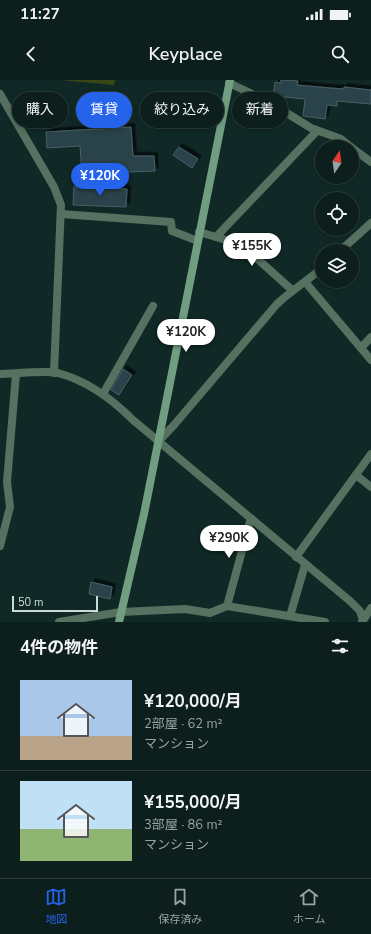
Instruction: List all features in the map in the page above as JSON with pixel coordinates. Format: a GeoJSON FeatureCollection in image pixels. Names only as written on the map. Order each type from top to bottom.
{"type":"FeatureCollection","features":[{"type":"Feature","properties":{"kind":"street"},"geometry":{"type":"LineString","coordinates":[[119,622],[144,514],[229,81],[269,102],[316,131],[341,140]]}},
{"type":"Feature","properties":{"kind":"street"},"geometry":{"type":"LineString","coordinates":[[0,94],[58,195],[61,214],[54,373]]}},
{"type":"Feature","properties":{"kind":"street"},"geometry":{"type":"LineString","coordinates":[[216,237],[316,131]]}},
{"type":"Feature","properties":{"kind":"street"},"geometry":{"type":"LineString","coordinates":[[359,153],[371,162]]}},
{"type":"Feature","properties":{"kind":"street"},"geometry":{"type":"LineString","coordinates":[[61,214],[171,222],[172,231],[198,236],[216,237],[242,245],[292,290]]}},
{"type":"Feature","properties":{"kind":"street"},"geometry":{"type":"LineString","coordinates":[[348,244],[371,223]]}},
{"type":"Feature","properties":{"kind":"street"},"geometry":{"type":"LineString","coordinates":[[158,441],[174,425],[277,304],[292,290],[306,283],[315,275]]}},
{"type":"Feature","properties":{"kind":"street"},"geometry":{"type":"LineString","coordinates":[[306,283],[371,360]]}},
{"type":"Feature","properties":{"kind":"street"},"geometry":{"type":"LineString","coordinates":[[103,394],[153,306]]}},
{"type":"Feature","properties":{"kind":"street"},"geometry":{"type":"LineString","coordinates":[[361,348],[371,337]]}},
{"type":"Feature","properties":{"kind":"street"},"geometry":{"type":"LineString","coordinates":[[0,374],[54,373],[93,387],[360,610],[363,621]]}},
{"type":"Feature","properties":{"kind":"street"},"geometry":{"type":"LineString","coordinates":[[0,546],[10,507],[7,482],[16,374]]}},
{"type":"Feature","properties":{"kind":"street"},"geometry":{"type":"LineString","coordinates":[[296,557],[371,454]]}},
{"type":"Feature","properties":{"kind":"street"},"geometry":{"type":"LineString","coordinates":[[356,475],[371,486]]}},
{"type":"Feature","properties":{"kind":"street"},"geometry":{"type":"LineString","coordinates":[[227,606],[251,518]]}},
{"type":"Feature","properties":{"kind":"street"},"geometry":{"type":"LineString","coordinates":[[290,616],[305,565]]}},
{"type":"Feature","properties":{"kind":"street"},"geometry":{"type":"LineString","coordinates":[[59,622],[121,612],[185,609],[210,613],[227,606],[325,622]]}},
{"type":"Feature","properties":{"kind":"street"},"geometry":{"type":"LineString","coordinates":[[363,621],[371,608]]}},
{"type":"Feature","properties":{"kind":"street"},"geometry":{"type":"LineString","coordinates":[[208,622],[210,613]]}},
{"type":"Feature","properties":{"kind":"green space"},"geometry":{"type":"Polygon","coordinates":[[[60,80],[115,80],[114,85],[60,80]]]}},
{"type":"Feature","properties":{"kind":"building"},"geometry":{"type":"Polygon","coordinates":[[[281,80],[298,81],[297,85],[371,90],[371,104],[337,101],[337,106],[327,105],[325,119],[303,116],[305,99],[288,97],[288,92],[274,92],[275,82],[281,83],[281,80]]]}},
{"type":"Feature","properties":{"kind":"building"},"geometry":{"type":"Polygon","coordinates":[[[131,128],[133,156],[154,156],[155,171],[82,174],[80,146],[47,148],[46,132],[131,128]]]}},
{"type":"Feature","properties":{"kind":"building"},"geometry":{"type":"Polygon","coordinates":[[[179,147],[198,159],[192,168],[173,155],[179,147]]]}},
{"type":"Feature","properties":{"kind":"building"},"geometry":{"type":"Polygon","coordinates":[[[74,186],[127,189],[126,207],[73,205],[74,186]]]}},
{"type":"Feature","properties":{"kind":"building"},"geometry":{"type":"Polygon","coordinates":[[[123,369],[132,375],[119,395],[111,390],[123,369]]]}},
{"type":"Feature","properties":{"kind":"building"},"geometry":{"type":"Polygon","coordinates":[[[91,582],[112,587],[110,599],[89,594],[91,582]]]}}]}
